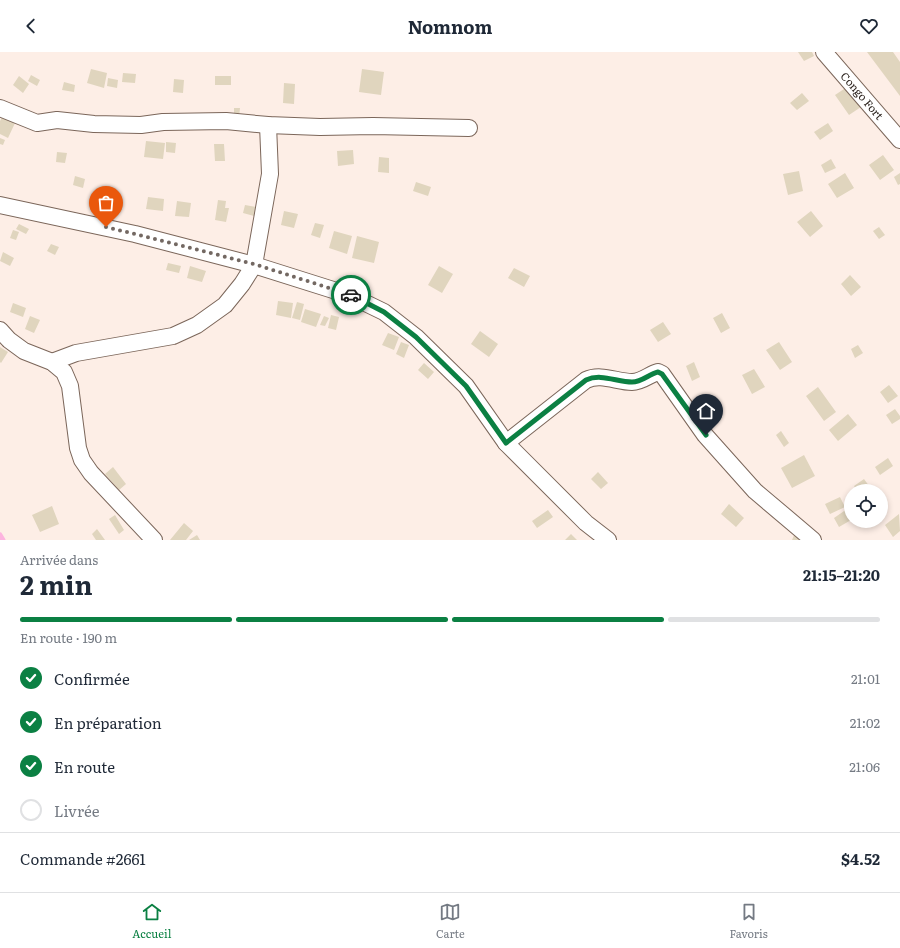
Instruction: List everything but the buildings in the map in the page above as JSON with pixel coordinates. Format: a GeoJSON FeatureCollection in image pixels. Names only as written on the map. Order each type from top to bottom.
{"type":"FeatureCollection","features":[{"type":"Feature","properties":{"kind":"street","name":"Congo Fort"},"geometry":{"type":"LineString","coordinates":[[824,52],[900,140]]}},
{"type":"Feature","properties":{"kind":"street"},"geometry":{"type":"LineString","coordinates":[[0,108],[37,123],[57,120],[94,124],[134,125],[163,122],[226,121],[268,125],[320,127],[373,126],[469,128]]}},
{"type":"Feature","properties":{"kind":"street"},"geometry":{"type":"LineString","coordinates":[[52,362],[76,353],[173,336],[191,328],[225,305],[242,284],[254,264],[269,182],[268,125]]}},
{"type":"Feature","properties":{"kind":"street"},"geometry":{"type":"LineString","coordinates":[[0,205],[135,234],[254,264],[349,295],[384,312],[416,337],[466,386],[506,443],[572,510],[608,540]]}},
{"type":"Feature","properties":{"kind":"street"},"geometry":{"type":"LineString","coordinates":[[0,330],[9,340],[24,351],[52,362],[64,372],[70,386],[78,448],[82,460],[91,473],[154,540]]}},
{"type":"Feature","properties":{"kind":"street"},"geometry":{"type":"LineString","coordinates":[[506,443],[586,380],[592,377],[632,382],[638,381],[658,372],[662,374],[706,435],[755,490],[813,540]]}},
{"type":"Feature","properties":{"kind":"waterway"},"geometry":{"type":"LineString","coordinates":[[0,535],[3,540]]}},
{"type":"Feature","properties":{"kind":"way so far"},"geometry":{"type":"LineString","coordinates":[[106,227],[254,264],[351,295]]}},
{"type":"Feature","properties":{"kind":"route"},"geometry":{"type":"LineString","coordinates":[[351,295],[384,312],[416,337],[466,386],[506,443],[586,380],[592,377],[632,382],[638,381],[658,372],[662,374],[706,435]]}}]}
